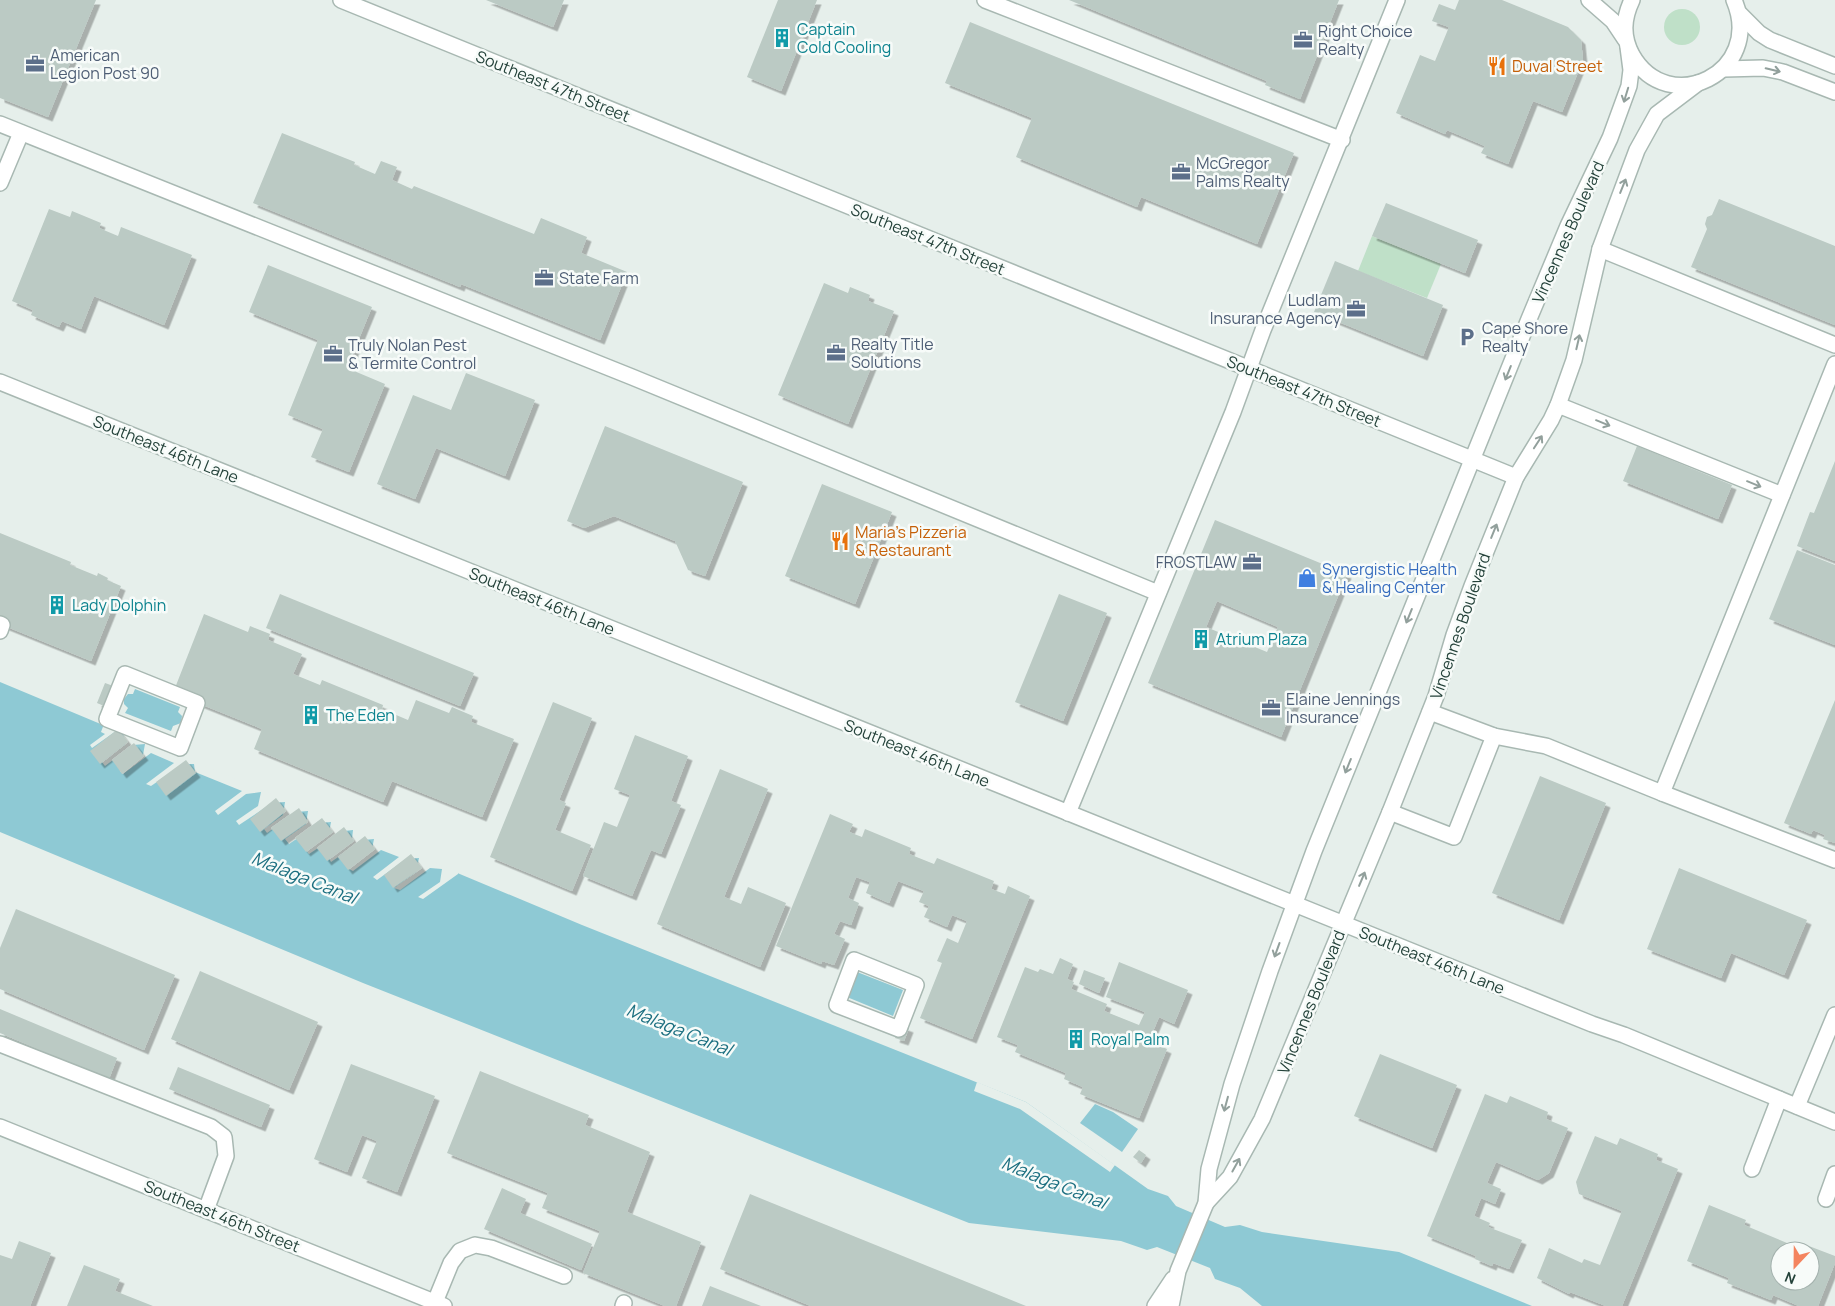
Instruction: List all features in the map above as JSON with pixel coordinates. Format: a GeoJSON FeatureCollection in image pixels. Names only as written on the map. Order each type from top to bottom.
{"type":"FeatureCollection","features":[{"type":"Feature","properties":{"kind":"street","name":"Southeast 47th Street"},"geometry":{"type":"LineString","coordinates":[[341,0],[1516,477]]}},
{"type":"Feature","properties":{"kind":"street"},"geometry":{"type":"LineString","coordinates":[[985,0],[1342,140]]}},
{"type":"Feature","properties":{"kind":"street"},"geometry":{"type":"LineString","coordinates":[[1068,813],[1342,140],[1397,0]]}},
{"type":"Feature","properties":{"kind":"street"},"geometry":{"type":"LineString","coordinates":[[1589,0],[1613,21],[1637,63],[1651,76],[1669,84],[1688,85],[1698,83]]}},
{"type":"Feature","properties":{"kind":"street","name":"Vincennes Boulevard"},"geometry":{"type":"LineString","coordinates":[[1155,1306],[1178,1271],[1206,1203],[1209,1169],[1232,1084],[1294,905],[1472,459],[1568,226],[1617,122],[1629,86],[1631,70],[1624,24],[1632,0]]}},
{"type":"Feature","properties":{"kind":"street"},"geometry":{"type":"LineString","coordinates":[[1737,7],[1759,33],[1770,40],[1835,66]]}},
{"type":"Feature","properties":{"kind":"street"},"geometry":{"type":"LineString","coordinates":[[1724,69],[1736,52],[1741,34],[1737,7]]}},
{"type":"Feature","properties":{"kind":"street"},"geometry":{"type":"LineString","coordinates":[[1724,69],[1763,68],[1783,72],[1835,92]]}},
{"type":"Feature","properties":{"kind":"street","name":"Vincennes Boulevard"},"geometry":{"type":"LineString","coordinates":[[1206,1203],[1230,1177],[1262,1119],[1430,712],[1454,635],[1516,477],[1558,405],[1574,360],[1600,249],[1647,129],[1657,114],[1667,104],[1698,83],[1724,69]]}},
{"type":"Feature","properties":{"kind":"street"},"geometry":{"type":"LineString","coordinates":[[0,124],[632,377],[1158,593]]}},
{"type":"Feature","properties":{"kind":"street"},"geometry":{"type":"LineString","coordinates":[[0,183],[21,133]]}},
{"type":"Feature","properties":{"kind":"street"},"geometry":{"type":"LineString","coordinates":[[1600,249],[1835,345]]}},
{"type":"Feature","properties":{"kind":"street"},"geometry":{"type":"LineString","coordinates":[[1662,793],[1835,364]]}},
{"type":"Feature","properties":{"kind":"street","name":"Southeast 46th Lane"},"geometry":{"type":"LineString","coordinates":[[0,382],[1294,905],[1624,1035],[1835,1122]]}},
{"type":"Feature","properties":{"kind":"street"},"geometry":{"type":"LineString","coordinates":[[1558,405],[1782,496]]}},
{"type":"Feature","properties":{"kind":"street"},"geometry":{"type":"LineString","coordinates":[[0,624],[2,625],[0,631]]}},
{"type":"Feature","properties":{"kind":"street"},"geometry":{"type":"LineString","coordinates":[[125,674],[197,703],[180,748],[107,719],[125,674]]}},
{"type":"Feature","properties":{"kind":"street"},"geometry":{"type":"LineString","coordinates":[[1430,712],[1494,736],[1546,746],[1835,860]]}},
{"type":"Feature","properties":{"kind":"street"},"geometry":{"type":"LineString","coordinates":[[1390,812],[1454,837],[1494,736]]}},
{"type":"Feature","properties":{"kind":"street"},"geometry":{"type":"LineString","coordinates":[[854,960],[916,986],[899,1029],[837,1005],[854,960]]}},
{"type":"Feature","properties":{"kind":"street"},"geometry":{"type":"LineString","coordinates":[[1797,1106],[1835,1015]]}},
{"type":"Feature","properties":{"kind":"street"},"geometry":{"type":"LineString","coordinates":[[0,1044],[211,1127],[224,1136],[226,1156],[206,1210]]}},
{"type":"Feature","properties":{"kind":"street"},"geometry":{"type":"LineString","coordinates":[[1752,1169],[1779,1099]]}},
{"type":"Feature","properties":{"kind":"street","name":"Southeast 46th Street"},"geometry":{"type":"LineString","coordinates":[[0,1127],[439,1304]]}},
{"type":"Feature","properties":{"kind":"street"},"geometry":{"type":"LineString","coordinates":[[1826,1199],[1835,1174]]}},
{"type":"Feature","properties":{"kind":"street"},"geometry":{"type":"LineString","coordinates":[[439,1304],[450,1263],[460,1251],[474,1245],[491,1248],[564,1276]]}},
{"type":"Feature","properties":{"kind":"street","name":"Vincennes Boulevard"},"geometry":{"type":"LineString","coordinates":[[1171,1306],[1178,1271]]}},
{"type":"Feature","properties":{"kind":"green space"},"geometry":{"type":"Polygon","coordinates":[[[1682,9],[1694,15],[1700,27],[1694,39],[1682,45],[1670,39],[1664,27],[1670,15],[1682,9]]]}},
{"type":"Feature","properties":{"kind":"green space"},"geometry":{"type":"Polygon","coordinates":[[[1372,236],[1441,264],[1427,298],[1358,271],[1372,236]]]}},
{"type":"Feature","properties":{"kind":"water","name":"Malaga Canal"},"geometry":{"type":"Polygon","coordinates":[[[0,682],[582,925],[1026,1102],[1148,1189],[1168,1196],[1176,1206],[1225,1227],[1240,1225],[1262,1232],[1399,1252],[1532,1306],[1262,1306],[1240,1288],[1215,1279],[1210,1268],[1157,1247],[1147,1250],[1121,1241],[969,1223],[363,983],[0,832],[0,682]]]}},
{"type":"Feature","properties":{"kind":"water"},"geometry":{"type":"Polygon","coordinates":[[[135,689],[180,707],[178,712],[182,716],[181,723],[173,726],[171,731],[125,713],[128,708],[124,704],[124,699],[128,694],[133,694],[135,689]]]}},
{"type":"Feature","properties":{"kind":"water"},"geometry":{"type":"Polygon","coordinates":[[[857,972],[903,990],[893,1016],[847,997],[857,972]]]}},
{"type":"Feature","properties":{"kind":"water"},"geometry":{"type":"Polygon","coordinates":[[[1095,1104],[1113,1112],[1138,1129],[1122,1152],[1080,1123],[1095,1104]]]}},
{"type":"Feature","properties":{"kind":"pier"},"geometry":{"type":"Polygon","coordinates":[[[104,724],[458,872],[458,874],[423,899],[418,897],[440,882],[442,869],[430,868],[400,890],[394,888],[416,872],[419,858],[406,859],[377,880],[373,877],[399,857],[381,850],[353,871],[347,868],[372,849],[374,839],[363,840],[331,862],[329,858],[352,839],[353,830],[344,831],[309,854],[306,850],[329,833],[331,822],[320,823],[289,844],[285,839],[306,824],[308,811],[296,812],[267,833],[264,829],[283,815],[285,802],[272,803],[239,825],[236,821],[258,806],[261,792],[246,794],[218,815],[215,811],[242,791],[195,772],[194,764],[183,764],[151,786],[146,784],[174,763],[151,753],[123,774],[120,771],[143,755],[145,744],[133,745],[105,766],[102,762],[125,744],[123,734],[116,731],[92,748],[90,745],[105,734],[101,732],[104,724]]]}},
{"type":"Feature","properties":{"kind":"pier"},"geometry":{"type":"Polygon","coordinates":[[[977,1082],[1026,1102],[1115,1165],[1110,1172],[1020,1109],[974,1091],[977,1082]]]}},
{"type":"Feature","properties":{"kind":"building","name":"American Legion Post 90"},"geometry":{"type":"Polygon","coordinates":[[[0,0],[96,0],[48,117],[0,98],[0,0]]]}},
{"type":"Feature","properties":{"kind":"building"},"geometry":{"type":"Polygon","coordinates":[[[486,0],[564,0],[553,27],[486,0]]]}},
{"type":"Feature","properties":{"kind":"building","name":"Captain Cold Cooling"},"geometry":{"type":"Polygon","coordinates":[[[778,0],[817,0],[781,91],[747,77],[778,0]]]}},
{"type":"Feature","properties":{"kind":"building"},"geometry":{"type":"Polygon","coordinates":[[[1069,0],[1339,0],[1300,99],[1265,85],[1267,81],[1069,0]]]}},
{"type":"Feature","properties":{"kind":"building"},"geometry":{"type":"Polygon","coordinates":[[[1459,0],[1502,0],[1568,27],[1581,40],[1583,60],[1562,112],[1533,101],[1508,164],[1481,153],[1485,146],[1447,130],[1445,134],[1396,113],[1420,55],[1435,61],[1449,27],[1432,21],[1439,4],[1455,10],[1459,0]]]}},
{"type":"Feature","properties":{"kind":"building"},"geometry":{"type":"Polygon","coordinates":[[[970,22],[1294,153],[1257,244],[1141,197],[1137,207],[1016,157],[1032,118],[945,83],[970,22]]]}},
{"type":"Feature","properties":{"kind":"building"},"geometry":{"type":"Polygon","coordinates":[[[282,133],[355,162],[354,165],[375,174],[381,161],[397,167],[392,180],[412,189],[414,186],[534,234],[541,218],[587,237],[581,253],[627,272],[600,340],[461,284],[460,287],[253,203],[282,133]]]}},
{"type":"Feature","properties":{"kind":"building"},"geometry":{"type":"Polygon","coordinates":[[[1719,199],[1835,246],[1835,325],[1691,267],[1707,229],[1705,224],[1707,217],[1712,215],[1719,199]]]}},
{"type":"Feature","properties":{"kind":"building"},"geometry":{"type":"Polygon","coordinates":[[[1386,203],[1478,240],[1465,273],[1372,236],[1386,203]]]}},
{"type":"Feature","properties":{"kind":"building"},"geometry":{"type":"Polygon","coordinates":[[[49,209],[70,217],[72,211],[101,223],[99,228],[118,236],[121,227],[192,255],[164,325],[94,296],[81,329],[62,321],[59,327],[31,315],[33,310],[12,301],[49,209]]]}},
{"type":"Feature","properties":{"kind":"building"},"geometry":{"type":"Polygon","coordinates":[[[1335,261],[1443,305],[1423,356],[1314,312],[1335,261]]]}},
{"type":"Feature","properties":{"kind":"building","name":"Truly Nolan Pest & Termite Control"},"geometry":{"type":"Polygon","coordinates":[[[268,265],[372,307],[347,368],[385,384],[349,472],[311,457],[323,429],[288,415],[318,340],[249,312],[268,265]]]}},
{"type":"Feature","properties":{"kind":"building","name":"Realty Title Solutions"},"geometry":{"type":"Polygon","coordinates":[[[824,283],[848,293],[850,287],[870,295],[868,301],[894,311],[848,424],[778,395],[824,283]]]}},
{"type":"Feature","properties":{"kind":"building"},"geometry":{"type":"Polygon","coordinates":[[[466,373],[535,400],[505,476],[436,448],[415,499],[377,484],[413,395],[451,410],[466,373]]]}},
{"type":"Feature","properties":{"kind":"building"},"geometry":{"type":"Polygon","coordinates":[[[605,426],[743,482],[705,576],[688,570],[675,541],[614,516],[584,528],[567,521],[605,426]]]}},
{"type":"Feature","properties":{"kind":"building"},"geometry":{"type":"Polygon","coordinates":[[[1637,446],[1732,485],[1718,519],[1623,481],[1637,446]]]}},
{"type":"Feature","properties":{"kind":"building"},"geometry":{"type":"Polygon","coordinates":[[[1835,461],[1835,561],[1797,546],[1810,512],[1814,513],[1835,461]]]}},
{"type":"Feature","properties":{"kind":"building"},"geometry":{"type":"Polygon","coordinates":[[[822,484],[892,512],[855,604],[785,576],[822,484]]]}},
{"type":"Feature","properties":{"kind":"building","name":"Atrium Plaza"},"geometry":{"type":"Polygon","coordinates":[[[1215,520],[1347,574],[1281,737],[1148,683],[1215,520]],[[1217,601],[1206,627],[1267,652],[1278,627],[1217,601]]]}},
{"type":"Feature","properties":{"kind":"building","name":"Lady Dolphin"},"geometry":{"type":"Polygon","coordinates":[[[0,533],[71,562],[70,565],[97,576],[98,573],[108,578],[107,580],[121,586],[91,661],[0,624],[0,533]]]}},
{"type":"Feature","properties":{"kind":"building"},"geometry":{"type":"Polygon","coordinates":[[[1797,550],[1835,565],[1835,645],[1769,619],[1797,550]]]}},
{"type":"Feature","properties":{"kind":"building"},"geometry":{"type":"Polygon","coordinates":[[[280,594],[474,673],[460,706],[266,628],[280,594]]]}},
{"type":"Feature","properties":{"kind":"building"},"geometry":{"type":"Polygon","coordinates":[[[1059,594],[1107,613],[1063,721],[1015,702],[1059,594]]]}},
{"type":"Feature","properties":{"kind":"building","name":"The Eden"},"geometry":{"type":"Polygon","coordinates":[[[204,614],[248,632],[250,626],[270,634],[268,640],[302,654],[293,674],[320,685],[322,680],[383,705],[382,709],[408,720],[416,700],[449,713],[452,707],[473,716],[471,722],[514,739],[482,817],[392,781],[383,802],[254,749],[262,729],[173,693],[204,614]]]}},
{"type":"Feature","properties":{"kind":"building"},"geometry":{"type":"Polygon","coordinates":[[[105,683],[119,688],[111,709],[97,703],[105,683]]]}},
{"type":"Feature","properties":{"kind":"building"},"geometry":{"type":"Polygon","coordinates":[[[1835,700],[1835,843],[1823,839],[1825,835],[1813,830],[1811,834],[1784,823],[1835,700]]]}},
{"type":"Feature","properties":{"kind":"building"},"geometry":{"type":"Polygon","coordinates":[[[553,702],[592,718],[559,800],[566,803],[555,830],[591,845],[572,891],[490,857],[553,702]]]}},
{"type":"Feature","properties":{"kind":"building"},"geometry":{"type":"Polygon","coordinates":[[[118,729],[128,742],[100,764],[90,751],[118,729]]]}},
{"type":"Feature","properties":{"kind":"building"},"geometry":{"type":"Polygon","coordinates":[[[635,735],[688,756],[671,801],[681,805],[661,854],[651,850],[632,896],[583,876],[604,822],[617,827],[630,795],[614,789],[635,735]]]}},
{"type":"Feature","properties":{"kind":"building"},"geometry":{"type":"Polygon","coordinates":[[[134,743],[144,756],[122,774],[112,760],[134,743]]]}},
{"type":"Feature","properties":{"kind":"building"},"geometry":{"type":"Polygon","coordinates":[[[186,760],[196,773],[166,796],[156,782],[186,760]]]}},
{"type":"Feature","properties":{"kind":"building"},"geometry":{"type":"Polygon","coordinates":[[[720,769],[768,789],[724,897],[741,904],[748,887],[786,903],[760,967],[657,924],[720,769]]]}},
{"type":"Feature","properties":{"kind":"building"},"geometry":{"type":"Polygon","coordinates":[[[1540,776],[1606,803],[1559,920],[1492,893],[1540,776]]]}},
{"type":"Feature","properties":{"kind":"building"},"geometry":{"type":"Polygon","coordinates":[[[276,798],[286,811],[260,832],[250,819],[276,798]]]}},
{"type":"Feature","properties":{"kind":"building"},"geometry":{"type":"Polygon","coordinates":[[[299,808],[308,822],[281,841],[271,828],[299,808]]]}},
{"type":"Feature","properties":{"kind":"building"},"geometry":{"type":"Polygon","coordinates":[[[830,814],[853,824],[849,832],[862,837],[865,829],[911,848],[909,854],[934,864],[937,858],[994,881],[991,889],[1005,894],[1008,886],[1030,896],[972,1039],[920,1018],[942,963],[937,961],[947,938],[958,943],[967,921],[952,915],[947,927],[924,917],[929,906],[919,902],[924,891],[898,881],[889,903],[866,893],[870,882],[856,877],[848,898],[859,903],[851,925],[840,921],[834,934],[845,939],[834,965],[822,961],[821,964],[776,946],[830,814]]]}},
{"type":"Feature","properties":{"kind":"building"},"geometry":{"type":"Polygon","coordinates":[[[322,818],[333,832],[306,852],[295,838],[322,818]]]}},
{"type":"Feature","properties":{"kind":"building"},"geometry":{"type":"Polygon","coordinates":[[[344,827],[354,841],[327,861],[317,848],[344,827]]]}},
{"type":"Feature","properties":{"kind":"building"},"geometry":{"type":"Polygon","coordinates":[[[365,836],[375,849],[348,870],[338,857],[365,836]]]}},
{"type":"Feature","properties":{"kind":"building"},"geometry":{"type":"Polygon","coordinates":[[[411,854],[422,868],[393,888],[384,875],[411,854]]]}},
{"type":"Feature","properties":{"kind":"building"},"geometry":{"type":"Polygon","coordinates":[[[1679,868],[1807,920],[1784,975],[1731,953],[1721,978],[1647,949],[1679,868]]]}},
{"type":"Feature","properties":{"kind":"building"},"geometry":{"type":"Polygon","coordinates":[[[16,909],[175,975],[144,1050],[0,989],[0,948],[16,909]]]}},
{"type":"Feature","properties":{"kind":"building","name":"Royal Palm"},"geometry":{"type":"Polygon","coordinates":[[[1060,958],[1073,964],[1067,979],[1074,982],[1071,989],[1107,1004],[1104,1011],[1139,1025],[1145,1012],[1106,997],[1119,962],[1188,990],[1174,1024],[1159,1017],[1149,1041],[1167,1049],[1139,1118],[1080,1094],[1083,1087],[1064,1079],[1066,1073],[1015,1052],[1018,1045],[997,1037],[1025,967],[1038,972],[1040,969],[1053,974],[1060,958]]]}},
{"type":"Feature","properties":{"kind":"building"},"geometry":{"type":"Polygon","coordinates":[[[1084,970],[1105,978],[1099,993],[1079,984],[1084,970]]]}},
{"type":"Feature","properties":{"kind":"building"},"geometry":{"type":"Polygon","coordinates":[[[200,971],[318,1022],[289,1090],[171,1039],[200,971]]]}},
{"type":"Feature","properties":{"kind":"building"},"geometry":{"type":"Polygon","coordinates":[[[0,1009],[117,1058],[109,1079],[0,1033],[0,1009]]]}},
{"type":"Feature","properties":{"kind":"building"},"geometry":{"type":"Polygon","coordinates":[[[901,1025],[909,1028],[904,1041],[895,1038],[901,1025]]]}},
{"type":"Feature","properties":{"kind":"building"},"geometry":{"type":"Polygon","coordinates":[[[1380,1054],[1457,1085],[1432,1148],[1354,1116],[1380,1054]]]}},
{"type":"Feature","properties":{"kind":"building"},"geometry":{"type":"Polygon","coordinates":[[[351,1064],[435,1096],[397,1192],[362,1178],[377,1141],[362,1135],[347,1172],[314,1159],[351,1064]]]}},
{"type":"Feature","properties":{"kind":"building"},"geometry":{"type":"Polygon","coordinates":[[[178,1067],[270,1105],[261,1127],[169,1089],[178,1067]]]}},
{"type":"Feature","properties":{"kind":"building"},"geometry":{"type":"Polygon","coordinates":[[[480,1071],[589,1115],[585,1125],[650,1152],[627,1212],[701,1242],[676,1306],[665,1306],[583,1273],[600,1231],[542,1208],[548,1193],[447,1153],[480,1071]]]}},
{"type":"Feature","properties":{"kind":"building"},"geometry":{"type":"Polygon","coordinates":[[[1485,1094],[1507,1103],[1510,1096],[1548,1112],[1546,1119],[1568,1128],[1549,1173],[1538,1180],[1496,1162],[1487,1183],[1501,1189],[1495,1204],[1481,1198],[1474,1216],[1490,1223],[1488,1227],[1522,1240],[1509,1269],[1493,1263],[1492,1266],[1475,1259],[1476,1256],[1427,1236],[1485,1094]]]}},
{"type":"Feature","properties":{"kind":"building"},"geometry":{"type":"Polygon","coordinates":[[[1595,1136],[1617,1145],[1620,1138],[1658,1154],[1656,1160],[1678,1169],[1622,1306],[1606,1306],[1570,1292],[1569,1294],[1537,1278],[1549,1248],[1582,1263],[1584,1259],[1600,1265],[1622,1211],[1579,1194],[1576,1182],[1595,1136]]]}},
{"type":"Feature","properties":{"kind":"building"},"geometry":{"type":"Polygon","coordinates":[[[1139,1150],[1146,1155],[1141,1163],[1133,1157],[1139,1150]]]}},
{"type":"Feature","properties":{"kind":"building"},"geometry":{"type":"Polygon","coordinates":[[[502,1188],[526,1199],[520,1213],[592,1244],[581,1270],[484,1229],[502,1188]]]}},
{"type":"Feature","properties":{"kind":"building"},"geometry":{"type":"Polygon","coordinates":[[[750,1194],[1026,1306],[811,1306],[720,1269],[750,1194]]]}},
{"type":"Feature","properties":{"kind":"building"},"geometry":{"type":"Polygon","coordinates":[[[1709,1205],[1746,1220],[1744,1225],[1782,1241],[1770,1241],[1770,1291],[1820,1291],[1820,1250],[1835,1256],[1835,1263],[1818,1306],[1799,1306],[1773,1295],[1771,1300],[1727,1283],[1729,1278],[1687,1261],[1709,1205]]]}},
{"type":"Feature","properties":{"kind":"building"},"geometry":{"type":"Polygon","coordinates":[[[19,1241],[51,1253],[30,1306],[0,1306],[0,1255],[12,1259],[19,1241]]]}},
{"type":"Feature","properties":{"kind":"building"},"geometry":{"type":"Polygon","coordinates":[[[84,1265],[120,1279],[115,1291],[153,1306],[67,1306],[84,1265]]]}},
{"type":"Feature","properties":{"kind":"building"},"geometry":{"type":"Polygon","coordinates":[[[710,1286],[761,1306],[702,1306],[710,1286]]]}},
{"type":"Feature","properties":{"kind":"place","name":"Captain Cold Cooling"},"geometry":{"type":"Point","coordinates":[782,38]}},
{"type":"Feature","properties":{"kind":"place","name":"Right Choice Realty"},"geometry":{"type":"Point","coordinates":[1303,40]}},
{"type":"Feature","properties":{"kind":"place","name":"American Legion Post 90"},"geometry":{"type":"Point","coordinates":[35,64]}},
{"type":"Feature","properties":{"kind":"place","name":"Duval Street"},"geometry":{"type":"Point","coordinates":[1497,66]}},
{"type":"Feature","properties":{"kind":"place","name":"McGregor Palms Realty"},"geometry":{"type":"Point","coordinates":[1181,172]}},
{"type":"Feature","properties":{"kind":"place","name":"State Farm"},"geometry":{"type":"Point","coordinates":[544,278]}},
{"type":"Feature","properties":{"kind":"place","name":"Ludlam Insurance Agency"},"geometry":{"type":"Point","coordinates":[1356,309]}},
{"type":"Feature","properties":{"kind":"place","name":"Cape Shore Realty"},"geometry":{"type":"Point","coordinates":[1467,337]}},
{"type":"Feature","properties":{"kind":"place","name":"Realty Title Solutions"},"geometry":{"type":"Point","coordinates":[836,353]}},
{"type":"Feature","properties":{"kind":"place","name":"Truly Nolan Pest & Termite Control"},"geometry":{"type":"Point","coordinates":[333,354]}},
{"type":"Feature","properties":{"kind":"place","name":"Maria's Pizzeria & Restaurant"},"geometry":{"type":"Point","coordinates":[840,541]}},
{"type":"Feature","properties":{"kind":"place","name":"FROSTLAW"},"geometry":{"type":"Point","coordinates":[1252,562]}},
{"type":"Feature","properties":{"kind":"place","name":"Synergistic Health & Healing Center"},"geometry":{"type":"Point","coordinates":[1307,578]}},
{"type":"Feature","properties":{"kind":"place","name":"Lady Dolphin"},"geometry":{"type":"Point","coordinates":[57,605]}},
{"type":"Feature","properties":{"kind":"place","name":"Atrium Plaza"},"geometry":{"type":"Point","coordinates":[1201,639]}},
{"type":"Feature","properties":{"kind":"place","name":"Elaine Jennings Insurance"},"geometry":{"type":"Point","coordinates":[1271,708]}},
{"type":"Feature","properties":{"kind":"place","name":"The Eden"},"geometry":{"type":"Point","coordinates":[311,715]}},
{"type":"Feature","properties":{"kind":"place","name":"Royal Palm"},"geometry":{"type":"Point","coordinates":[1076,1039]}}]}
